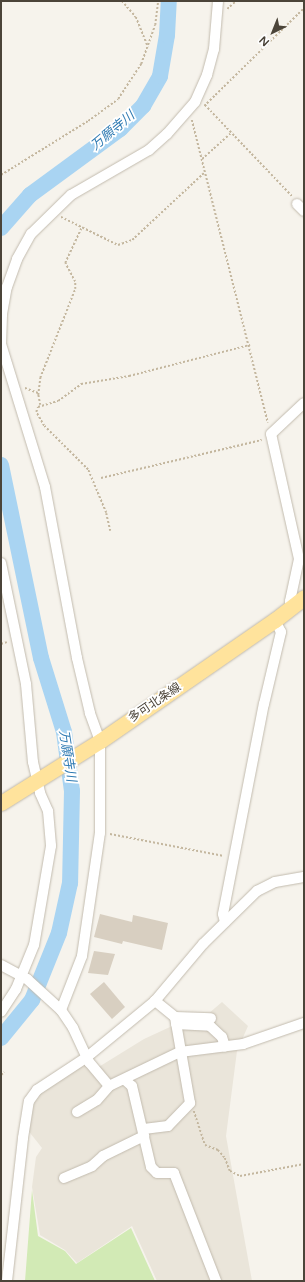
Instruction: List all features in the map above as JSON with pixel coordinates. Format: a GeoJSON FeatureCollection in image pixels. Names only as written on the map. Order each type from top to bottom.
{"type":"FeatureCollection","features":[{"type":"Feature","properties":{"kind":"main road","name":"多可北条線"},"geometry":{"type":"LineString","coordinates":[[1,803],[96,743],[275,620],[304,597]]}},
{"type":"Feature","properties":{"kind":"street"},"geometry":{"type":"LineString","coordinates":[[58,1007],[82,956],[100,833],[96,743],[90,712],[76,658],[45,487],[2,344],[2,314],[7,287],[17,259],[31,234],[71,194],[149,150],[167,134],[194,102],[207,75],[214,49],[218,1]]}},
{"type":"Feature","properties":{"kind":"street"},"geometry":{"type":"LineString","coordinates":[[291,607],[290,601],[299,559],[272,436],[304,403]]}},
{"type":"Feature","properties":{"kind":"street"},"geometry":{"type":"LineString","coordinates":[[1,563],[26,684],[39,778],[48,811],[51,846],[34,945],[24,977],[1,1012]]}},
{"type":"Feature","properties":{"kind":"street"},"geometry":{"type":"LineString","coordinates":[[225,922],[222,914],[264,704],[281,632],[275,620]]}},
{"type":"Feature","properties":{"kind":"street"},"geometry":{"type":"LineString","coordinates":[[7,1281],[29,1101],[37,1090],[87,1057],[155,1001],[225,922],[257,891],[275,882],[304,877]]}},
{"type":"Feature","properties":{"kind":"street"},"geometry":{"type":"LineString","coordinates":[[1,965],[24,977],[58,1007],[73,1028],[87,1057],[102,1080],[109,1086]]}},
{"type":"Feature","properties":{"kind":"street"},"geometry":{"type":"LineString","coordinates":[[155,1001],[176,1021],[210,1026],[222,1037],[225,1047]]}},
{"type":"Feature","properties":{"kind":"street"},"geometry":{"type":"LineString","coordinates":[[176,1021],[211,1018]]}},
{"type":"Feature","properties":{"kind":"street"},"geometry":{"type":"LineString","coordinates":[[64,1178],[92,1166],[103,1156],[144,1133],[168,1126],[190,1103],[180,1052],[176,1021]]}},
{"type":"Feature","properties":{"kind":"street"},"geometry":{"type":"LineString","coordinates":[[77,1112],[97,1100],[109,1086],[125,1080],[136,1071],[180,1052],[243,1044],[304,1023]]}},
{"type":"Feature","properties":{"kind":"street"},"geometry":{"type":"LineString","coordinates":[[125,1080],[132,1086],[151,1167],[157,1173],[174,1173],[216,1281]]}},
{"type":"Feature","properties":{"kind":"path"},"geometry":{"type":"LineString","coordinates":[[122,1],[136,17],[148,47]]}},
{"type":"Feature","properties":{"kind":"path"},"geometry":{"type":"LineString","coordinates":[[1,175],[88,121],[118,99],[138,71],[148,47],[158,1]]}},
{"type":"Feature","properties":{"kind":"path"},"geometry":{"type":"LineString","coordinates":[[200,109],[304,8]]}},
{"type":"Feature","properties":{"kind":"path"},"geometry":{"type":"LineString","coordinates":[[205,105],[284,185],[301,208]]}},
{"type":"Feature","properties":{"kind":"path"},"geometry":{"type":"LineString","coordinates":[[101,478],[272,436],[202,159],[191,118],[186,112]]}},
{"type":"Feature","properties":{"kind":"path"},"geometry":{"type":"LineString","coordinates":[[202,159],[232,132]]}},
{"type":"Feature","properties":{"kind":"path"},"geometry":{"type":"LineString","coordinates":[[52,212],[118,245],[132,240],[205,172]]}},
{"type":"Feature","properties":{"kind":"path"},"geometry":{"type":"LineString","coordinates":[[82,227],[65,263],[75,282],[75,289],[40,378],[38,395],[40,405],[36,412],[44,426],[88,470],[106,513],[110,531]]}},
{"type":"Feature","properties":{"kind":"path"},"geometry":{"type":"LineString","coordinates":[[40,405],[58,401],[81,384],[129,376],[250,345]]}},
{"type":"Feature","properties":{"kind":"path"},"geometry":{"type":"LineString","coordinates":[[100,833],[234,858]]}},
{"type":"Feature","properties":{"kind":"path"},"geometry":{"type":"LineString","coordinates":[[1,1075],[4,1072]]}},
{"type":"Feature","properties":{"kind":"path"},"geometry":{"type":"LineString","coordinates":[[190,1103],[205,1145],[218,1150],[225,1158],[230,1171],[240,1176],[304,1164]]}},
{"type":"Feature","properties":{"kind":"shaded area"},"geometry":{"type":"Polygon","coordinates":[[[222,1002],[248,1026],[237,1051],[226,1136],[252,1281],[157,1281],[132,1226],[77,1263],[65,1250],[40,1235],[32,1187],[36,1157],[42,1148],[27,1129],[31,1106],[38,1092],[83,1064],[97,1068],[144,1039],[183,1021],[201,1020],[222,1002]]]}},
{"type":"Feature","properties":{"kind":"green space"},"geometry":{"type":"Polygon","coordinates":[[[32,1190],[38,1236],[65,1251],[76,1264],[131,1228],[155,1281],[25,1281],[32,1190]]]}},
{"type":"Feature","properties":{"kind":"building"},"geometry":{"type":"Polygon","coordinates":[[[100,914],[132,922],[133,915],[168,923],[162,950],[123,941],[122,944],[94,937],[100,914]]]}},
{"type":"Feature","properties":{"kind":"building"},"geometry":{"type":"Polygon","coordinates":[[[94,951],[115,954],[108,975],[88,973],[94,951]]]}},
{"type":"Feature","properties":{"kind":"building"},"geometry":{"type":"Polygon","coordinates":[[[104,982],[125,1007],[112,1019],[90,994],[104,982]]]}},
{"type":"Feature","properties":{"kind":"waterway","name":"万願寺川"},"geometry":{"type":"LineString","coordinates":[[1,228],[30,195],[120,129],[143,106],[160,76],[167,35],[169,1]]}},
{"type":"Feature","properties":{"kind":"waterway","name":"万願寺川"},"geometry":{"type":"LineString","coordinates":[[1,465],[41,658],[64,732],[72,791],[70,883],[59,933],[32,1000],[1,1038]]}}]}
